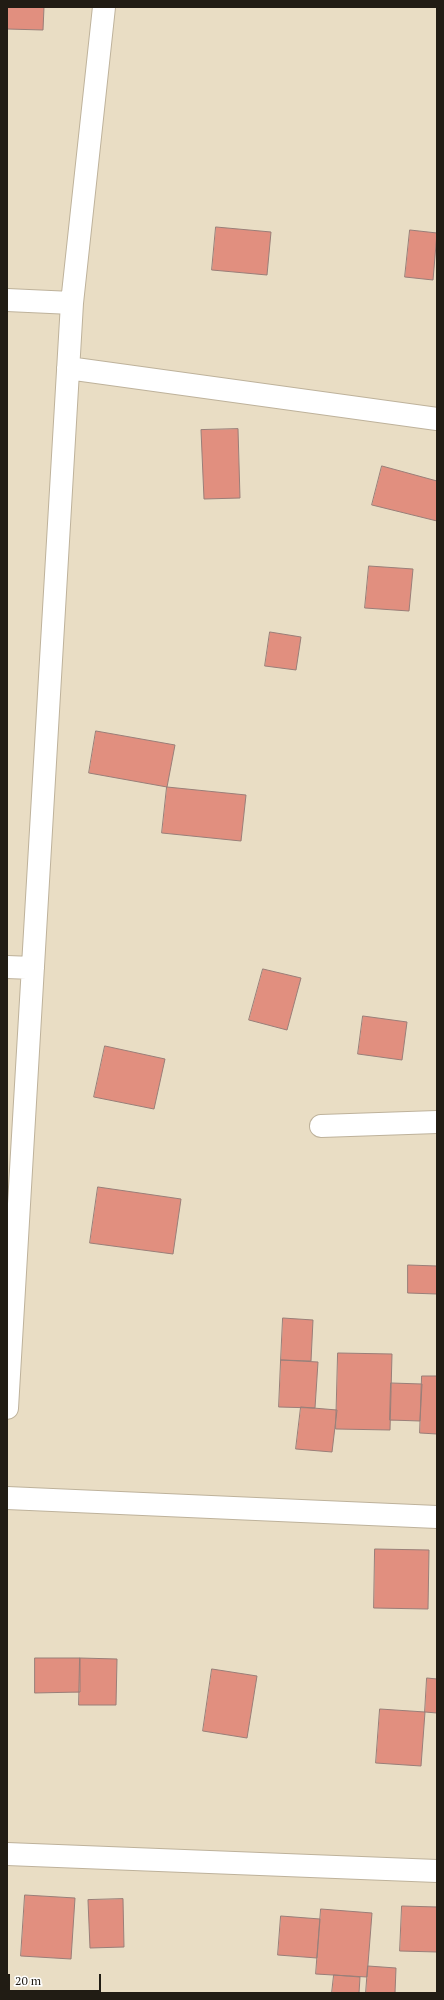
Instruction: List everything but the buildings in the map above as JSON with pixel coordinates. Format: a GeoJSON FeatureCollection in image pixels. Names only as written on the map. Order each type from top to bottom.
{"type":"FeatureCollection","features":[{"type":"Feature","properties":{"kind":"street"},"geometry":{"type":"LineString","coordinates":[[7,1408],[72,303],[104,7]]}},
{"type":"Feature","properties":{"kind":"street"},"geometry":{"type":"LineString","coordinates":[[7,300],[72,303]]}},
{"type":"Feature","properties":{"kind":"street"},"geometry":{"type":"LineString","coordinates":[[68,368],[437,419]]}},
{"type":"Feature","properties":{"kind":"street"},"geometry":{"type":"LineString","coordinates":[[7,966],[33,968]]}},
{"type":"Feature","properties":{"kind":"street"},"geometry":{"type":"LineString","coordinates":[[321,1126],[437,1122]]}},
{"type":"Feature","properties":{"kind":"street"},"geometry":{"type":"LineString","coordinates":[[7,1498],[437,1517]]}},
{"type":"Feature","properties":{"kind":"street"},"geometry":{"type":"LineString","coordinates":[[7,1854],[437,1871]]}}]}
